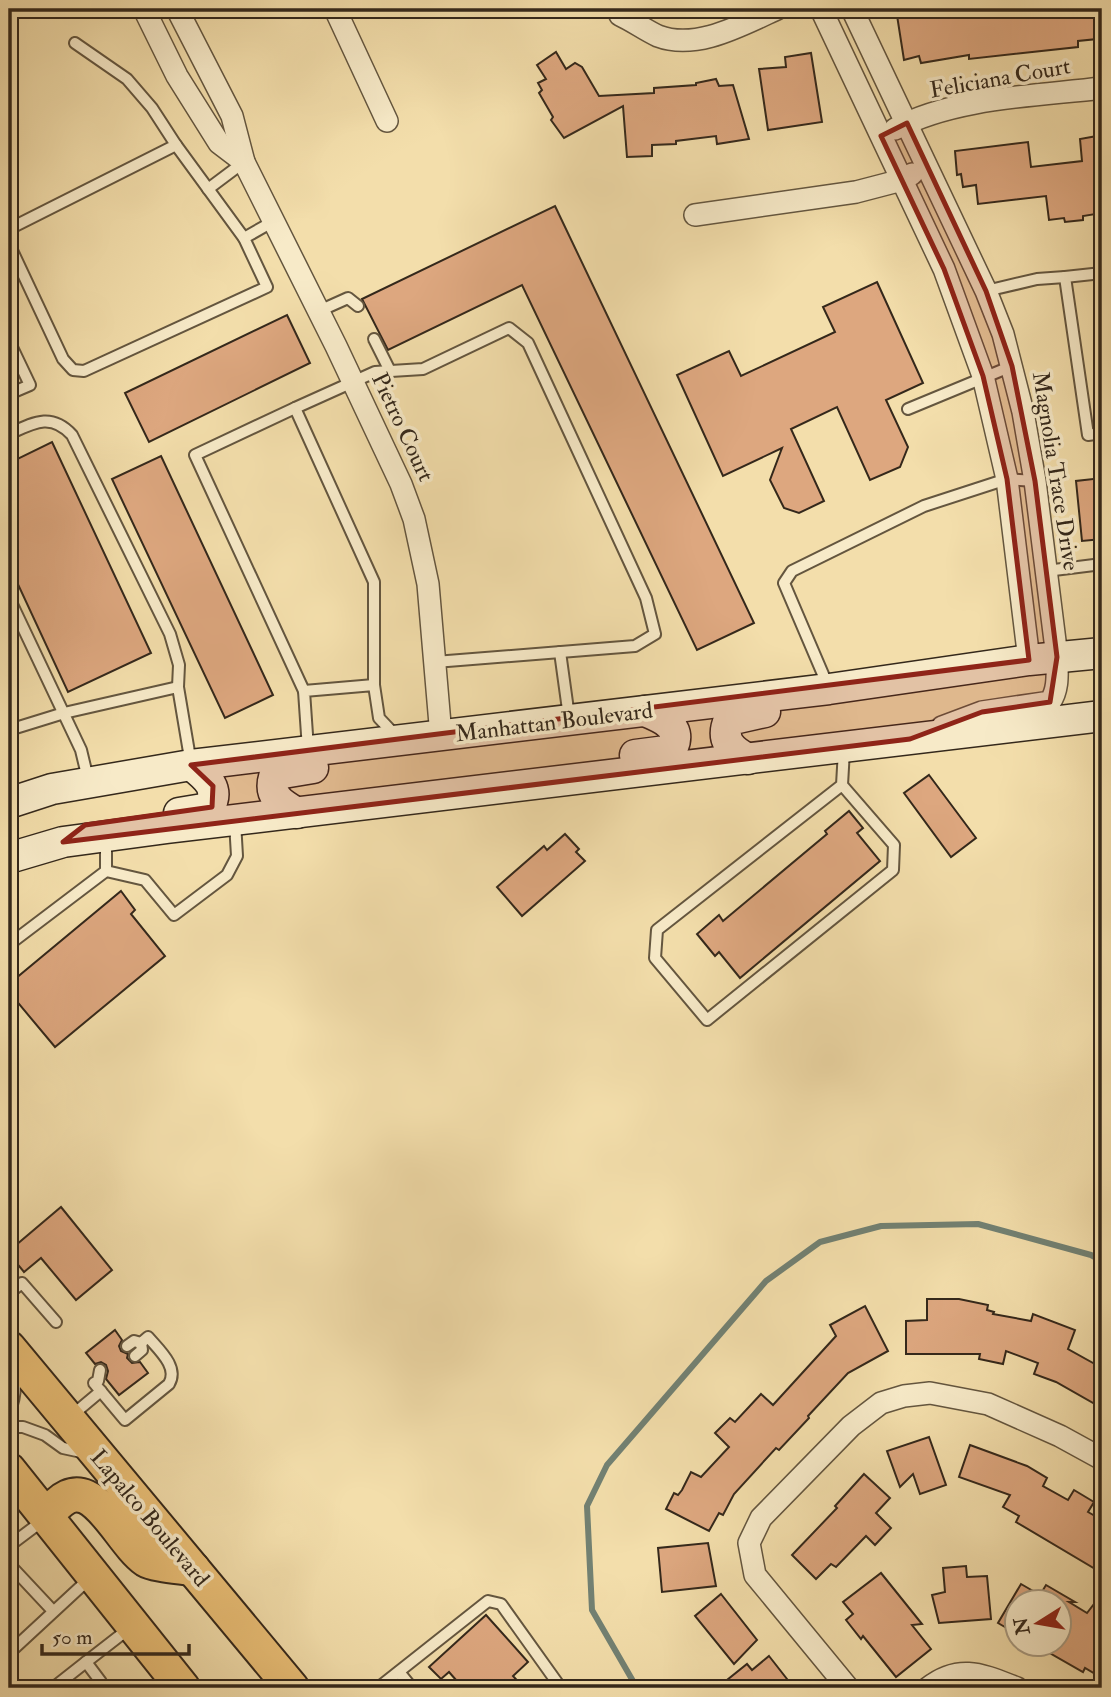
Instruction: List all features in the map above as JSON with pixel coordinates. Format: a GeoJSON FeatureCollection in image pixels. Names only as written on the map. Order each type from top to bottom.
{"type":"FeatureCollection","features":[{"type":"Feature","properties":{"kind":"main road","name":"Lapalco Boulevard"},"geometry":{"type":"LineString","coordinates":[[9,1348],[292,1688]]}},
{"type":"Feature","properties":{"kind":"main road"},"geometry":{"type":"LineString","coordinates":[[9,1470],[183,1688]]}},
{"type":"Feature","properties":{"kind":"main road"},"geometry":{"type":"LineString","coordinates":[[47,1517],[58,1502],[65,1498],[79,1495],[94,1500],[147,1561],[193,1569]]}},
{"type":"Feature","properties":{"kind":"street","name":"Pietro Court"},"geometry":{"type":"LineString","coordinates":[[144,9],[177,76],[219,143],[244,162]]}},
{"type":"Feature","properties":{"kind":"street","name":"Pietro Court"},"geometry":{"type":"LineString","coordinates":[[177,9],[232,116],[244,162],[319,311],[401,484],[414,519],[428,584],[441,736]]}},
{"type":"Feature","properties":{"kind":"street"},"geometry":{"type":"LineString","coordinates":[[335,9],[387,121]]}},
{"type":"Feature","properties":{"kind":"street"},"geometry":{"type":"LineString","coordinates":[[621,15],[660,37],[687,39],[722,34],[777,9]]}},
{"type":"Feature","properties":{"kind":"street","name":"Magnolia Trace Drive"},"geometry":{"type":"LineString","coordinates":[[821,9],[944,269],[983,376],[1007,479],[1043,659],[1057,684],[1055,695],[1050,702],[982,712],[910,739]]}},
{"type":"Feature","properties":{"kind":"street","name":"Magnolia Trace Drive"},"geometry":{"type":"LineString","coordinates":[[852,9],[986,291],[1012,366],[1035,481],[1046,571],[1043,659]]}},
{"type":"Feature","properties":{"kind":"street","name":"Feliciana Court"},"geometry":{"type":"LineString","coordinates":[[881,136],[907,123],[959,106],[1102,88]]}},
{"type":"Feature","properties":{"kind":"street"},"geometry":{"type":"LineString","coordinates":[[695,215],[856,192],[902,180],[928,167]]}},
{"type":"Feature","properties":{"kind":"street","name":"Manhattan Boulevard"},"geometry":{"type":"LineString","coordinates":[[9,803],[52,789],[191,765],[401,742],[1102,653]]}},
{"type":"Feature","properties":{"kind":"street"},"geometry":{"type":"LineString","coordinates":[[748,759],[727,744],[724,736],[729,720],[810,704],[829,689]]}},
{"type":"Feature","properties":{"kind":"street"},"geometry":{"type":"LineString","coordinates":[[530,786],[561,765],[666,751],[673,747],[676,740],[671,724],[645,711]]}},
{"type":"Feature","properties":{"kind":"street"},"geometry":{"type":"LineString","coordinates":[[9,858],[63,842],[106,836],[1102,716]]}},
{"type":"Feature","properties":{"kind":"street"},"geometry":{"type":"LineString","coordinates":[[298,813],[278,802],[272,792],[274,777],[284,773],[384,758],[401,742]]}},
{"type":"Feature","properties":{"kind":"street"},"geometry":{"type":"LineString","coordinates":[[63,842],[85,825],[209,808],[213,802],[213,786],[209,779],[191,765]]}},
{"type":"Feature","properties":{"kind":"street"},"geometry":{"type":"LineString","coordinates":[[848,1688],[755,1575],[749,1543],[761,1518],[851,1426],[881,1403],[904,1396],[930,1393],[988,1404],[1060,1436],[1102,1460]]}},
{"type":"Feature","properties":{"kind":"street"},"geometry":{"type":"LineString","coordinates":[[928,1688],[942,1677],[978,1672],[1017,1688]]}},
{"type":"Feature","properties":{"kind":"lane"},"geometry":{"type":"LineString","coordinates":[[9,244],[63,359],[73,370],[84,371],[267,287],[244,238],[152,108],[127,79],[75,43]]}},
{"type":"Feature","properties":{"kind":"lane"},"geometry":{"type":"LineString","coordinates":[[9,229],[176,145]]}},
{"type":"Feature","properties":{"kind":"lane"},"geometry":{"type":"LineString","coordinates":[[208,189],[244,162]]}},
{"type":"Feature","properties":{"kind":"lane"},"geometry":{"type":"LineString","coordinates":[[244,238],[274,221]]}},
{"type":"Feature","properties":{"kind":"lane"},"geometry":{"type":"LineString","coordinates":[[986,291],[1037,279],[1102,273]]}},
{"type":"Feature","properties":{"kind":"lane"},"geometry":{"type":"LineString","coordinates":[[1065,277],[1088,435],[1102,433]]}},
{"type":"Feature","properties":{"kind":"lane"},"geometry":{"type":"LineString","coordinates":[[319,311],[348,298],[358,306]]}},
{"type":"Feature","properties":{"kind":"lane"},"geometry":{"type":"LineString","coordinates":[[309,752],[304,691],[195,454],[352,381],[375,372],[423,369],[509,328],[528,344],[646,598],[655,635],[635,646],[435,662]]}},
{"type":"Feature","properties":{"kind":"lane"},"geometry":{"type":"LineString","coordinates":[[374,339],[390,371]]}},
{"type":"Feature","properties":{"kind":"lane"},"geometry":{"type":"LineString","coordinates":[[9,341],[30,385],[9,394]]}},
{"type":"Feature","properties":{"kind":"lane"},"geometry":{"type":"LineString","coordinates":[[908,409],[1012,366]]}},
{"type":"Feature","properties":{"kind":"lane"},"geometry":{"type":"LineString","coordinates":[[295,408],[374,582],[374,685],[379,718],[401,742]]}},
{"type":"Feature","properties":{"kind":"lane"},"geometry":{"type":"LineString","coordinates":[[9,433],[35,421],[50,421],[64,427],[72,435],[170,634],[179,665],[178,687],[191,765]]}},
{"type":"Feature","properties":{"kind":"lane"},"geometry":{"type":"LineString","coordinates":[[829,689],[784,583],[792,571],[925,506],[1007,479],[1035,481]]}},
{"type":"Feature","properties":{"kind":"lane"},"geometry":{"type":"LineString","coordinates":[[1046,571],[1102,564]]}},
{"type":"Feature","properties":{"kind":"lane"},"geometry":{"type":"LineString","coordinates":[[9,598],[81,750],[88,782]]}},
{"type":"Feature","properties":{"kind":"lane"},"geometry":{"type":"LineString","coordinates":[[560,652],[569,720]]}},
{"type":"Feature","properties":{"kind":"lane"},"geometry":{"type":"LineString","coordinates":[[304,691],[374,685]]}},
{"type":"Feature","properties":{"kind":"lane"},"geometry":{"type":"LineString","coordinates":[[9,730],[64,713],[178,687]]}},
{"type":"Feature","properties":{"kind":"lane"},"geometry":{"type":"LineString","coordinates":[[842,785],[657,930],[655,958],[707,1020],[893,870],[894,845],[842,785],[844,747]]}},
{"type":"Feature","properties":{"kind":"lane"},"geometry":{"type":"LineString","coordinates":[[106,871],[145,880],[174,915],[227,875],[237,856],[235,820]]}},
{"type":"Feature","properties":{"kind":"lane"},"geometry":{"type":"LineString","coordinates":[[106,836],[106,871]]}},
{"type":"Feature","properties":{"kind":"lane"},"geometry":{"type":"LineString","coordinates":[[9,941],[15,940],[106,871]]}},
{"type":"Feature","properties":{"kind":"lane"},"geometry":{"type":"LineString","coordinates":[[9,1293],[22,1283],[56,1322]]}},
{"type":"Feature","properties":{"kind":"lane"},"geometry":{"type":"LineString","coordinates":[[68,1418],[101,1380],[125,1420],[169,1384],[172,1376],[168,1362],[148,1337],[141,1343]]}},
{"type":"Feature","properties":{"kind":"lane"},"geometry":{"type":"LineString","coordinates":[[127,1346],[134,1341],[141,1343]]}},
{"type":"Feature","properties":{"kind":"lane"},"geometry":{"type":"LineString","coordinates":[[135,1356],[142,1350],[141,1343]]}},
{"type":"Feature","properties":{"kind":"lane"},"geometry":{"type":"LineString","coordinates":[[9,1348],[16,1381],[14,1403],[9,1412]]}},
{"type":"Feature","properties":{"kind":"lane"},"geometry":{"type":"LineString","coordinates":[[9,1427],[23,1427],[45,1435],[63,1448],[99,1456]]}},
{"type":"Feature","properties":{"kind":"lane"},"geometry":{"type":"LineString","coordinates":[[9,1546],[47,1517]]}},
{"type":"Feature","properties":{"kind":"lane"},"geometry":{"type":"LineString","coordinates":[[9,1564],[54,1611]]}},
{"type":"Feature","properties":{"kind":"lane"},"geometry":{"type":"LineString","coordinates":[[9,1653],[94,1575]]}},
{"type":"Feature","properties":{"kind":"lane"},"geometry":{"type":"LineString","coordinates":[[379,1688],[488,1601],[501,1604],[561,1688]]}},
{"type":"Feature","properties":{"kind":"lane"},"geometry":{"type":"LineString","coordinates":[[53,1688],[133,1625]]}},
{"type":"Feature","properties":{"kind":"lane"},"geometry":{"type":"LineString","coordinates":[[86,1662],[101,1682],[100,1688]]}},
{"type":"Feature","properties":{"kind":"lane"},"geometry":{"type":"LineString","coordinates":[[399,1672],[412,1688]]}},
{"type":"Feature","properties":{"kind":"highlighted area"},"geometry":{"type":"Polygon","coordinates":[[[907,123],[986,291],[1012,366],[1035,481],[1057,657],[1050,702],[982,712],[910,739],[63,842],[85,825],[212,807],[213,786],[191,765],[1029,660],[1007,479],[983,376],[944,269],[881,136],[907,123]]]}},
{"type":"Feature","properties":{"kind":"building"},"geometry":{"type":"Polygon","coordinates":[[[896,9],[1094,9],[1097,39],[1078,41],[1078,47],[969,59],[969,55],[921,63],[919,56],[904,60],[896,9]]]}},
{"type":"Feature","properties":{"kind":"building"},"geometry":{"type":"Polygon","coordinates":[[[556,52],[566,69],[575,63],[582,67],[599,96],[654,93],[654,88],[696,85],[716,79],[719,86],[733,85],[749,139],[717,144],[716,136],[676,141],[676,144],[652,145],[652,156],[627,157],[623,106],[564,138],[551,120],[553,117],[539,93],[542,90],[538,83],[546,79],[537,65],[556,52]]]}},
{"type":"Feature","properties":{"kind":"building"},"geometry":{"type":"Polygon","coordinates":[[[811,53],[822,122],[768,130],[759,69],[786,67],[785,57],[811,53]]]}},
{"type":"Feature","properties":{"kind":"building"},"geometry":{"type":"Polygon","coordinates":[[[1097,136],[1102,178],[1102,213],[1083,216],[1083,220],[1049,220],[1046,196],[978,204],[976,185],[963,187],[961,174],[957,175],[955,151],[1028,142],[1031,167],[1082,161],[1080,139],[1097,136]]]}},
{"type":"Feature","properties":{"kind":"building"},"geometry":{"type":"Polygon","coordinates":[[[555,206],[754,623],[697,650],[522,285],[388,350],[362,299],[555,206]]]}},
{"type":"Feature","properties":{"kind":"building"},"geometry":{"type":"Polygon","coordinates":[[[877,282],[923,383],[886,400],[908,447],[900,467],[870,480],[837,407],[791,429],[824,501],[799,513],[784,508],[770,480],[782,448],[723,476],[677,375],[729,351],[741,376],[835,332],[823,307],[877,282]]]}},
{"type":"Feature","properties":{"kind":"building"},"geometry":{"type":"Polygon","coordinates":[[[287,315],[310,363],[149,442],[125,393],[287,315]]]}},
{"type":"Feature","properties":{"kind":"building"},"geometry":{"type":"Polygon","coordinates":[[[52,442],[151,653],[68,692],[9,565],[9,463],[52,442]]]}},
{"type":"Feature","properties":{"kind":"building"},"geometry":{"type":"Polygon","coordinates":[[[161,456],[273,695],[225,718],[112,479],[161,456]]]}},
{"type":"Feature","properties":{"kind":"building"},"geometry":{"type":"Polygon","coordinates":[[[1102,478],[1102,539],[1082,541],[1076,481],[1102,478]]]}},
{"type":"Feature","properties":{"kind":"building"},"geometry":{"type":"Polygon","coordinates":[[[929,775],[976,838],[951,857],[904,793],[929,775]]]}},
{"type":"Feature","properties":{"kind":"building"},"geometry":{"type":"Polygon","coordinates":[[[849,811],[863,828],[857,833],[880,861],[740,978],[719,952],[715,956],[697,934],[719,915],[723,921],[827,834],[825,831],[849,811]]]}},
{"type":"Feature","properties":{"kind":"building"},"geometry":{"type":"Polygon","coordinates":[[[565,834],[579,849],[576,852],[585,861],[522,916],[497,887],[544,846],[547,850],[565,834]]]}},
{"type":"Feature","properties":{"kind":"building"},"geometry":{"type":"Polygon","coordinates":[[[121,891],[135,910],[131,914],[165,956],[55,1047],[9,992],[9,984],[121,891]]]}},
{"type":"Feature","properties":{"kind":"building"},"geometry":{"type":"Polygon","coordinates":[[[61,1207],[112,1270],[76,1300],[41,1258],[24,1272],[9,1254],[9,1251],[61,1207]]]}},
{"type":"Feature","properties":{"kind":"building"},"geometry":{"type":"Polygon","coordinates":[[[927,1299],[959,1299],[988,1305],[987,1310],[994,1312],[993,1314],[1031,1321],[1033,1314],[1075,1330],[1068,1349],[1102,1368],[1102,1408],[1056,1382],[1034,1374],[1038,1363],[1006,1351],[1003,1364],[979,1359],[980,1354],[906,1354],[906,1321],[927,1320],[927,1299]]]}},
{"type":"Feature","properties":{"kind":"building"},"geometry":{"type":"Polygon","coordinates":[[[865,1306],[888,1351],[848,1373],[779,1450],[776,1448],[734,1494],[723,1515],[719,1513],[709,1531],[666,1509],[674,1493],[678,1495],[682,1490],[691,1472],[701,1477],[729,1447],[715,1433],[730,1418],[735,1422],[761,1394],[773,1405],[836,1336],[830,1325],[865,1306]]]}},
{"type":"Feature","properties":{"kind":"building"},"geometry":{"type":"Polygon","coordinates":[[[115,1330],[122,1340],[119,1346],[121,1351],[128,1354],[127,1358],[132,1363],[140,1362],[148,1373],[119,1395],[106,1379],[106,1365],[101,1362],[95,1364],[86,1353],[115,1330]]]}},
{"type":"Feature","properties":{"kind":"building"},"geometry":{"type":"Polygon","coordinates":[[[929,1437],[946,1485],[920,1494],[913,1474],[900,1487],[887,1451],[929,1437]]]}},
{"type":"Feature","properties":{"kind":"building"},"geometry":{"type":"Polygon","coordinates":[[[970,1445],[1027,1466],[1047,1478],[1043,1486],[1068,1500],[1074,1490],[1094,1502],[1088,1512],[1102,1520],[1102,1573],[1016,1522],[1019,1516],[1003,1507],[1010,1495],[959,1477],[970,1445]]]}},
{"type":"Feature","properties":{"kind":"building"},"geometry":{"type":"Polygon","coordinates":[[[864,1474],[890,1498],[876,1513],[891,1528],[875,1545],[866,1536],[836,1567],[831,1564],[816,1579],[792,1555],[837,1508],[835,1506],[864,1474]]]}},
{"type":"Feature","properties":{"kind":"building"},"geometry":{"type":"Polygon","coordinates":[[[708,1543],[716,1586],[662,1592],[658,1548],[708,1543]]]}},
{"type":"Feature","properties":{"kind":"building"},"geometry":{"type":"Polygon","coordinates":[[[966,1566],[967,1577],[987,1576],[991,1619],[939,1623],[932,1595],[945,1592],[943,1568],[966,1566]]]}},
{"type":"Feature","properties":{"kind":"building"},"geometry":{"type":"Polygon","coordinates":[[[881,1573],[922,1624],[912,1625],[931,1649],[896,1677],[863,1636],[861,1639],[846,1620],[853,1614],[843,1602],[881,1573]]]}},
{"type":"Feature","properties":{"kind":"building"},"geometry":{"type":"Polygon","coordinates":[[[721,1594],[757,1640],[734,1664],[695,1616],[721,1594]]]}},
{"type":"Feature","properties":{"kind":"building"},"geometry":{"type":"Polygon","coordinates":[[[1072,1604],[1087,1613],[1094,1604],[1102,1612],[1102,1678],[1085,1668],[1083,1672],[1058,1658],[1072,1658],[1072,1604]]]}},
{"type":"Feature","properties":{"kind":"building"},"geometry":{"type":"Polygon","coordinates":[[[486,1615],[528,1662],[513,1676],[524,1688],[463,1688],[449,1672],[441,1679],[429,1667],[486,1615]]]}},
{"type":"Feature","properties":{"kind":"building"},"geometry":{"type":"Polygon","coordinates":[[[769,1656],[794,1688],[717,1688],[747,1664],[752,1670],[769,1656]]]}},
{"type":"Feature","properties":{"kind":"waterway"},"geometry":{"type":"LineString","coordinates":[[637,1688],[592,1610],[587,1506],[607,1465],[766,1281],[820,1242],[881,1226],[978,1224],[1091,1255],[1102,1261]]}}]}
